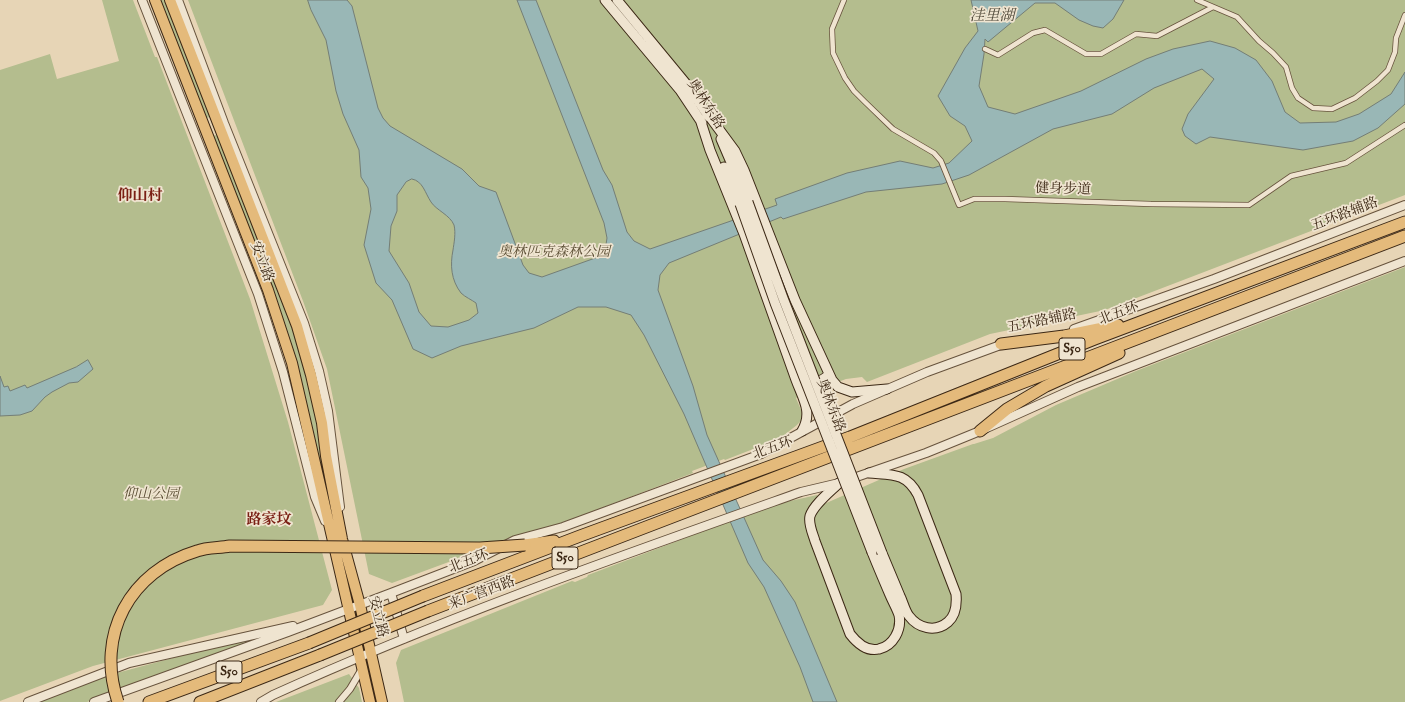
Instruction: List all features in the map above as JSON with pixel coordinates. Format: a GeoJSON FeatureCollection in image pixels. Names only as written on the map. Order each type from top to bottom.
{"type":"FeatureCollection","features":[{"type":"Feature","properties":{"kind":"highway","name":"北五环"},"geometry":{"type":"LineString","coordinates":[[150,702],[310,643],[422,596],[580,536],[850,437],[1146,320],[1405,222]]}},
{"type":"Feature","properties":{"kind":"highway","name":"北五环"},"geometry":{"type":"LineString","coordinates":[[200,702],[702,505],[1405,236]]}},
{"type":"Feature","properties":{"kind":"highway"},"geometry":{"type":"LineString","coordinates":[[980,431],[1007,409],[1046,386],[1191,319]]}},
{"type":"Feature","properties":{"kind":"highway"},"geometry":{"type":"LineString","coordinates":[[1001,344],[1064,336],[1146,320]]}},
{"type":"Feature","properties":{"kind":"highway"},"geometry":{"type":"LineString","coordinates":[[118,702],[111,666],[112,643],[120,618],[134,592],[152,573],[173,560],[198,550],[230,546],[480,548],[525,545],[580,536]]}},
{"type":"Feature","properties":{"kind":"highway"},"geometry":{"type":"LineString","coordinates":[[208,702],[231,691]]}},
{"type":"Feature","properties":{"kind":"main road","name":"安立路"},"geometry":{"type":"LineString","coordinates":[[155,0],[268,290],[293,370],[337,540],[360,605],[382,702]]}},
{"type":"Feature","properties":{"kind":"main road","name":"安立路"},"geometry":{"type":"LineString","coordinates":[[170,0],[297,326],[311,374],[322,423],[337,540],[349,609],[370,702]]}},
{"type":"Feature","properties":{"kind":"main road","name":"奥林东路"},"geometry":{"type":"LineString","coordinates":[[605,0],[703,116],[725,146],[741,205],[775,303],[872,552],[899,616],[898,631],[892,642],[886,647],[876,650],[867,648],[858,643],[850,634],[810,527],[810,516],[818,503],[839,483]]}},
{"type":"Feature","properties":{"kind":"main road","name":"奥林东路"},"geometry":{"type":"LineString","coordinates":[[617,0],[688,86],[703,116]]}},
{"type":"Feature","properties":{"kind":"main road"},"geometry":{"type":"LineString","coordinates":[[703,116],[735,151],[758,203],[795,300],[829,374],[838,387],[852,392],[886,389]]}},
{"type":"Feature","properties":{"kind":"main road"},"geometry":{"type":"LineString","coordinates":[[703,116],[710,150],[741,205],[744,234],[806,404],[808,415],[806,424],[802,431]]}},
{"type":"Feature","properties":{"kind":"main road","name":"奥林东路"},"geometry":{"type":"LineString","coordinates":[[741,205],[783,298],[882,553],[908,615],[917,625],[928,628],[945,625],[951,620],[956,610],[956,594],[918,495],[912,485],[904,479],[897,476],[869,473]]}},
{"type":"Feature","properties":{"kind":"main road"},"geometry":{"type":"LineString","coordinates":[[796,380],[805,384],[826,378],[829,374]]}},
{"type":"Feature","properties":{"kind":"street","name":"安立路"},"geometry":{"type":"LineString","coordinates":[[142,0],[258,294],[283,372],[315,496],[337,540]]}},
{"type":"Feature","properties":{"kind":"street","name":"安立路"},"geometry":{"type":"LineString","coordinates":[[178,0],[304,323],[317,364],[329,417],[339,494],[337,540]]}},
{"type":"Feature","properties":{"kind":"street","name":"健身步道"},"geometry":{"type":"LineString","coordinates":[[844,0],[832,29],[833,53],[845,78],[864,102],[893,129],[934,153],[941,161],[959,205],[974,199],[1005,199],[1144,204],[1249,205],[1291,176],[1346,163],[1405,125]]}},
{"type":"Feature","properties":{"kind":"street"},"geometry":{"type":"LineString","coordinates":[[1197,0],[1237,17],[1259,42],[1273,53],[1286,67],[1292,88],[1298,98],[1313,108],[1332,109],[1355,98],[1388,70],[1395,52],[1396,38],[1405,15]]}},
{"type":"Feature","properties":{"kind":"street"},"geometry":{"type":"LineString","coordinates":[[985,49],[998,55],[1033,33],[1045,30],[1086,54],[1101,54],[1136,34],[1156,36],[1213,7]]}},
{"type":"Feature","properties":{"kind":"street","name":"五环路辅路"},"geometry":{"type":"LineString","coordinates":[[323,619],[474,561],[515,540],[563,527],[761,454],[853,404],[886,389],[1001,344],[1081,328],[1405,206]]}},
{"type":"Feature","properties":{"kind":"street","name":"来广营西路"},"geometry":{"type":"LineString","coordinates":[[261,702],[273,695],[360,656],[578,571],[718,523],[801,492],[839,483],[926,453],[980,431],[1078,387],[1405,261]]}},
{"type":"Feature","properties":{"kind":"street"},"geometry":{"type":"LineString","coordinates":[[391,593],[404,639]]}},
{"type":"Feature","properties":{"kind":"street"},"geometry":{"type":"LineString","coordinates":[[94,702],[323,619]]}},
{"type":"Feature","properties":{"kind":"street"},"geometry":{"type":"LineString","coordinates":[[28,702],[129,663],[323,619]]}},
{"type":"Feature","properties":{"kind":"street"},"geometry":{"type":"LineString","coordinates":[[339,702],[350,689],[362,668]]}},
{"type":"Feature","properties":{"kind":"green space","name":"仰山公园"},"geometry":{"type":"Polygon","coordinates":[[[102,0],[133,0],[155,57],[157,57],[250,299],[288,422],[332,590],[323,605],[93,666],[0,701],[0,70],[50,54],[57,79],[119,61],[102,0]]]}},
{"type":"Feature","properties":{"kind":"green space"},"geometry":{"type":"Polygon","coordinates":[[[159,0],[167,0],[211,117],[205,118],[159,0]]]}},
{"type":"Feature","properties":{"kind":"green space","name":"奥林匹克森林公园"},"geometry":{"type":"Polygon","coordinates":[[[188,0],[1405,0],[1405,195],[1105,310],[990,334],[867,382],[862,377],[846,379],[796,398],[804,417],[797,425],[779,439],[692,471],[693,473],[562,523],[500,543],[392,583],[369,574],[327,369],[303,301],[188,0]]]}},
{"type":"Feature","properties":{"kind":"green space"},"geometry":{"type":"Polygon","coordinates":[[[215,135],[218,136],[281,293],[311,389],[324,473],[322,473],[299,380],[212,138],[215,135]]]}},
{"type":"Feature","properties":{"kind":"green space"},"geometry":{"type":"Polygon","coordinates":[[[1405,267],[1405,702],[404,702],[396,663],[401,650],[572,581],[575,582],[587,577],[588,575],[772,505],[817,495],[824,504],[904,469],[993,438],[1056,405],[1136,371],[1405,267]]]}},
{"type":"Feature","properties":{"kind":"green space"},"geometry":{"type":"Polygon","coordinates":[[[251,637],[252,641],[87,702],[36,702],[102,677],[251,637]]]}},
{"type":"Feature","properties":{"kind":"green space"},"geometry":{"type":"Polygon","coordinates":[[[349,674],[359,688],[362,702],[276,702],[349,674]]]}},
{"type":"Feature","properties":{"kind":"water","name":"洼里湖"},"geometry":{"type":"Polygon","coordinates":[[[308,0],[347,0],[352,6],[378,108],[383,118],[390,126],[462,169],[479,186],[496,192],[523,265],[529,273],[542,277],[598,257],[605,251],[607,238],[604,223],[517,0],[536,0],[603,170],[612,185],[627,232],[634,241],[650,249],[777,205],[775,199],[847,173],[900,161],[933,168],[949,163],[972,141],[965,126],[950,116],[938,96],[965,48],[978,31],[971,0],[1124,0],[1113,19],[1103,28],[1093,26],[1079,20],[1055,3],[1035,3],[988,42],[985,39],[979,86],[988,107],[1015,114],[1081,91],[1146,59],[1173,49],[1210,41],[1235,48],[1256,60],[1272,81],[1285,112],[1300,123],[1336,122],[1359,114],[1391,94],[1405,72],[1405,104],[1378,128],[1353,141],[1303,150],[1210,137],[1196,144],[1185,136],[1182,129],[1188,114],[1214,79],[1202,69],[1154,88],[1112,114],[1053,129],[969,175],[942,184],[866,192],[783,219],[781,217],[669,263],[660,275],[658,290],[693,386],[707,435],[763,560],[781,581],[795,602],[837,702],[813,702],[800,667],[764,587],[748,563],[684,414],[644,335],[631,315],[606,307],[578,307],[534,328],[461,346],[432,358],[413,349],[392,300],[376,283],[364,245],[371,209],[368,188],[361,177],[359,150],[343,114],[336,91],[326,40],[311,10],[308,0]],[[412,179],[406,182],[397,195],[397,211],[391,226],[389,251],[409,283],[419,312],[431,326],[448,327],[469,320],[478,313],[476,303],[461,293],[453,278],[452,261],[455,238],[454,225],[449,218],[433,205],[419,182],[412,179]]]}},
{"type":"Feature","properties":{"kind":"water"},"geometry":{"type":"Polygon","coordinates":[[[88,360],[93,369],[78,382],[69,383],[52,392],[32,411],[20,415],[0,416],[0,376],[4,387],[8,386],[10,391],[25,385],[27,388],[76,367],[88,360]]]}},
{"type":"Feature","properties":{"kind":"district","name":"仰山村"},"geometry":{"type":"Point","coordinates":[140,197]}},
{"type":"Feature","properties":{"kind":"district","name":"路家坟"},"geometry":{"type":"Point","coordinates":[269,521]}}]}
